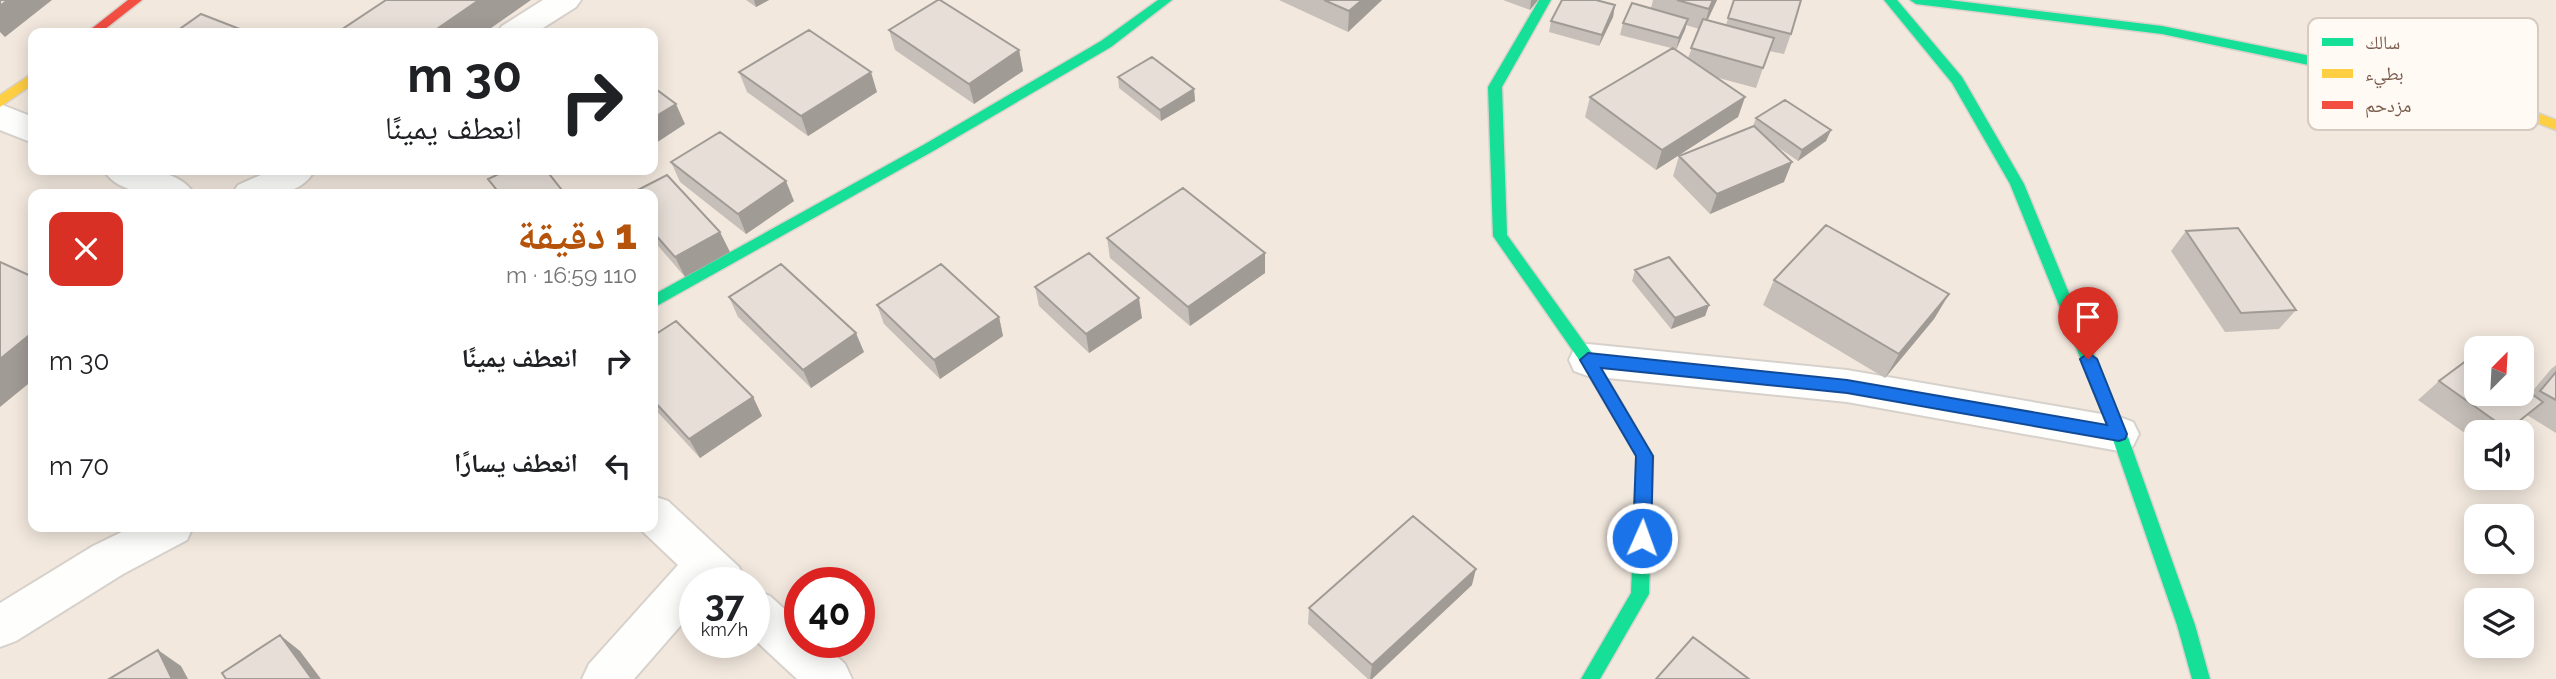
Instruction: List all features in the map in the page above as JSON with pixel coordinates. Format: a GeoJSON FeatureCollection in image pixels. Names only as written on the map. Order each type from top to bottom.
{"type":"FeatureCollection","features":[{"type":"Feature","properties":{"kind":"main road"},"geometry":{"type":"LineString","coordinates":[[99,28],[136,0]]}},
{"type":"Feature","properties":{"kind":"main road"},"geometry":{"type":"LineString","coordinates":[[658,299],[930,148],[1106,44],[1166,0]]}},
{"type":"Feature","properties":{"kind":"main road"},"geometry":{"type":"LineString","coordinates":[[1545,0],[1495,87],[1500,236],[1588,360],[1645,456],[1640,594],[1590,679]]}},
{"type":"Feature","properties":{"kind":"main road"},"geometry":{"type":"LineString","coordinates":[[1890,0],[1957,80],[2017,184],[2119,434],[2186,625],[2202,679]]}},
{"type":"Feature","properties":{"kind":"main road"},"geometry":{"type":"LineString","coordinates":[[1916,0],[2162,30],[2308,59]]}},
{"type":"Feature","properties":{"kind":"main road"},"geometry":{"type":"LineString","coordinates":[[0,102],[28,81]]}},
{"type":"Feature","properties":{"kind":"main road"},"geometry":{"type":"LineString","coordinates":[[2538,117],[2556,124]]}},
{"type":"Feature","properties":{"kind":"street"},"geometry":{"type":"LineString","coordinates":[[521,28],[565,0]]}},
{"type":"Feature","properties":{"kind":"street"},"geometry":{"type":"LineString","coordinates":[[0,116],[28,129]]}},
{"type":"Feature","properties":{"kind":"street"},"geometry":{"type":"LineString","coordinates":[[132,175],[165,189]]}},
{"type":"Feature","properties":{"kind":"street"},"geometry":{"type":"LineString","coordinates":[[264,189],[290,175]]}},
{"type":"Feature","properties":{"kind":"street"},"geometry":{"type":"LineString","coordinates":[[1588,360],[1847,386],[2119,434]]}},
{"type":"Feature","properties":{"kind":"street"},"geometry":{"type":"LineString","coordinates":[[658,519],[709,567]]}},
{"type":"Feature","properties":{"kind":"street"},"geometry":{"type":"LineString","coordinates":[[0,627],[108,560],[162,532]]}},
{"type":"Feature","properties":{"kind":"street"},"geometry":{"type":"LineString","coordinates":[[605,679],[679,609]]}},
{"type":"Feature","properties":{"kind":"street"},"geometry":{"type":"LineString","coordinates":[[770,625],[829,679]]}},
{"type":"Feature","properties":{"kind":"shaded area"},"geometry":{"type":"Polygon","coordinates":[[[0,0],[2556,0],[2556,679],[0,679],[0,0]]]}},
{"type":"Feature","properties":{"kind":"building"},"geometry":{"type":"Polygon","coordinates":[[[386,0],[479,0],[438,28],[344,28],[386,0]]]}},
{"type":"Feature","properties":{"kind":"building"},"geometry":{"type":"Polygon","coordinates":[[[938,0],[1019,50],[969,84],[889,30],[938,0]]]}},
{"type":"Feature","properties":{"kind":"building"},"geometry":{"type":"Polygon","coordinates":[[[1324,0],[1362,0],[1349,11],[1324,0]]]}},
{"type":"Feature","properties":{"kind":"building"},"geometry":{"type":"Polygon","coordinates":[[[1562,0],[1596,0],[1615,5],[1602,35],[1551,21],[1562,0]]]}},
{"type":"Feature","properties":{"kind":"building"},"geometry":{"type":"Polygon","coordinates":[[[1677,0],[1713,0],[1709,9],[1677,0]]]}},
{"type":"Feature","properties":{"kind":"building"},"geometry":{"type":"Polygon","coordinates":[[[1734,0],[1801,0],[1791,34],[1728,18],[1734,0]]]}},
{"type":"Feature","properties":{"kind":"building"},"geometry":{"type":"Polygon","coordinates":[[[1632,3],[1688,19],[1679,38],[1623,23],[1632,3]]]}},
{"type":"Feature","properties":{"kind":"building"},"geometry":{"type":"Polygon","coordinates":[[[201,14],[237,28],[181,28],[201,14]]]}},
{"type":"Feature","properties":{"kind":"building"},"geometry":{"type":"Polygon","coordinates":[[[1703,19],[1774,38],[1763,68],[1691,48],[1703,19]]]}},
{"type":"Feature","properties":{"kind":"building"},"geometry":{"type":"Polygon","coordinates":[[[809,30],[871,72],[801,116],[739,72],[809,30]]]}},
{"type":"Feature","properties":{"kind":"building"},"geometry":{"type":"Polygon","coordinates":[[[1673,48],[1745,97],[1662,150],[1590,97],[1673,48]]]}},
{"type":"Feature","properties":{"kind":"building"},"geometry":{"type":"Polygon","coordinates":[[[1152,57],[1194,89],[1160,110],[1118,77],[1152,57]]]}},
{"type":"Feature","properties":{"kind":"building"},"geometry":{"type":"Polygon","coordinates":[[[658,91],[676,104],[658,115],[658,91]]]}},
{"type":"Feature","properties":{"kind":"building"},"geometry":{"type":"Polygon","coordinates":[[[1785,100],[1831,130],[1802,150],[1756,118],[1785,100]]]}},
{"type":"Feature","properties":{"kind":"building"},"geometry":{"type":"Polygon","coordinates":[[[1754,126],[1792,162],[1717,194],[1679,156],[1754,126]]]}},
{"type":"Feature","properties":{"kind":"building"},"geometry":{"type":"Polygon","coordinates":[[[720,132],[786,181],[738,214],[671,162],[720,132]]]}},
{"type":"Feature","properties":{"kind":"building"},"geometry":{"type":"Polygon","coordinates":[[[496,175],[550,175],[561,189],[496,189],[488,179],[496,175]]]}},
{"type":"Feature","properties":{"kind":"building"},"geometry":{"type":"Polygon","coordinates":[[[667,175],[720,232],[675,257],[658,238],[658,189],[640,189],[667,175]]]}},
{"type":"Feature","properties":{"kind":"building"},"geometry":{"type":"Polygon","coordinates":[[[1183,188],[1265,253],[1188,307],[1107,238],[1183,188]]]}},
{"type":"Feature","properties":{"kind":"building"},"geometry":{"type":"Polygon","coordinates":[[[1826,225],[1949,294],[1899,354],[1774,280],[1826,225]]]}},
{"type":"Feature","properties":{"kind":"building"},"geometry":{"type":"Polygon","coordinates":[[[2238,228],[2296,310],[2241,313],[2186,231],[2238,228]]]}},
{"type":"Feature","properties":{"kind":"building"},"geometry":{"type":"Polygon","coordinates":[[[1089,253],[1139,298],[1086,334],[1035,287],[1089,253]]]}},
{"type":"Feature","properties":{"kind":"building"},"geometry":{"type":"Polygon","coordinates":[[[1669,257],[1709,305],[1675,318],[1635,270],[1669,257]]]}},
{"type":"Feature","properties":{"kind":"building"},"geometry":{"type":"Polygon","coordinates":[[[0,262],[28,275],[28,336],[0,359],[0,262]]]}},
{"type":"Feature","properties":{"kind":"building"},"geometry":{"type":"Polygon","coordinates":[[[781,264],[856,333],[803,370],[729,297],[781,264]]]}},
{"type":"Feature","properties":{"kind":"building"},"geometry":{"type":"Polygon","coordinates":[[[941,264],[999,317],[934,360],[877,305],[941,264]]]}},
{"type":"Feature","properties":{"kind":"building"},"geometry":{"type":"Polygon","coordinates":[[[676,321],[753,397],[689,439],[658,405],[658,333],[676,321]]]}},
{"type":"Feature","properties":{"kind":"building"},"geometry":{"type":"Polygon","coordinates":[[[2464,362],[2464,399],[2439,381],[2464,362]]]}},
{"type":"Feature","properties":{"kind":"building"},"geometry":{"type":"Polygon","coordinates":[[[2556,372],[2556,400],[2540,391],[2556,372]]]}},
{"type":"Feature","properties":{"kind":"building"},"geometry":{"type":"Polygon","coordinates":[[[2534,396],[2543,402],[2520,420],[2494,420],[2474,406],[2534,406],[2534,396]]]}},
{"type":"Feature","properties":{"kind":"building"},"geometry":{"type":"Polygon","coordinates":[[[1413,516],[1476,569],[1372,665],[1309,608],[1413,516]]]}},
{"type":"Feature","properties":{"kind":"building"},"geometry":{"type":"Polygon","coordinates":[[[280,635],[312,679],[226,679],[222,673],[280,635]]]}},
{"type":"Feature","properties":{"kind":"building"},"geometry":{"type":"Polygon","coordinates":[[[1693,637],[1749,679],[1656,679],[1693,637]]]}},
{"type":"Feature","properties":{"kind":"building"},"geometry":{"type":"Polygon","coordinates":[[[158,650],[172,679],[109,679],[158,650]]]}},
{"type":"Feature","properties":{"kind":"traffic: fast"},"geometry":{"type":"LineString","coordinates":[[658,299],[930,147],[1106,44],[1166,0]]}},
{"type":"Feature","properties":{"kind":"traffic: fast"},"geometry":{"type":"LineString","coordinates":[[1545,0],[1495,87],[1500,236],[1588,360],[1645,456],[1640,594],[1590,679]]}},
{"type":"Feature","properties":{"kind":"traffic: fast"},"geometry":{"type":"LineString","coordinates":[[1890,0],[1957,80],[2017,184],[2119,434],[2186,625],[2201,679]]}},
{"type":"Feature","properties":{"kind":"traffic: fast"},"geometry":{"type":"LineString","coordinates":[[1916,0],[2162,30],[2308,60]]}},
{"type":"Feature","properties":{"kind":"traffic: slow"},"geometry":{"type":"LineString","coordinates":[[0,102],[28,81]]}},
{"type":"Feature","properties":{"kind":"traffic: slow"},"geometry":{"type":"LineString","coordinates":[[2538,118],[2556,125]]}},
{"type":"Feature","properties":{"kind":"traffic: jam"},"geometry":{"type":"LineString","coordinates":[[99,28],[136,0]]}},
{"type":"Feature","properties":{"kind":"route"},"geometry":{"type":"LineString","coordinates":[[1642,538],[1645,456],[1588,360],[1847,386],[2119,434],[2088,359]]}}]}
